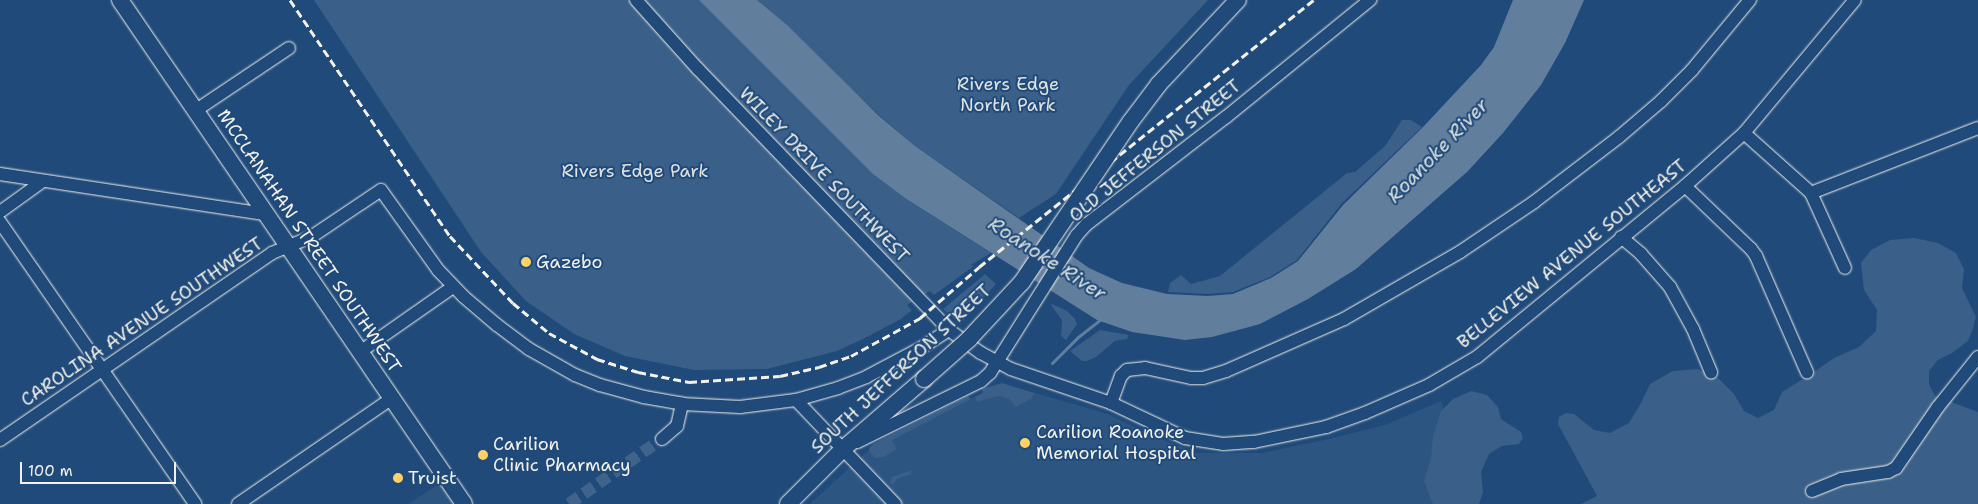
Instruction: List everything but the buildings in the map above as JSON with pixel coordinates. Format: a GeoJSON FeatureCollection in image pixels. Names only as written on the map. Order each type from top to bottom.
{"type":"FeatureCollection","features":[{"type":"Feature","properties":{"kind":"main road","name":"MCCLANAHAN STREET SOUTHWEST"},"geometry":{"type":"LineString","coordinates":[[120,0],[464,504]]}},
{"type":"Feature","properties":{"kind":"main road","name":"SOUTH JEFFERSON STREET"},"geometry":{"type":"LineString","coordinates":[[788,504],[843,449],[969,339],[1022,282],[1131,121],[1159,84],[1238,0]]}},
{"type":"Feature","properties":{"kind":"street","name":"WILEY DRIVE SOUTHWEST"},"geometry":{"type":"LineString","coordinates":[[636,0],[698,69],[949,330],[997,362]]}},
{"type":"Feature","properties":{"kind":"street","name":"OLD JEFFERSON STREET"},"geometry":{"type":"LineString","coordinates":[[843,449],[981,380],[990,373],[1077,235],[1087,224],[1226,117],[1370,0]]}},
{"type":"Feature","properties":{"kind":"street"},"geometry":{"type":"LineString","coordinates":[[1111,402],[1121,376],[1128,370],[1145,368],[1191,378],[1203,378],[1226,371],[1344,319],[1460,252],[1534,202],[1619,137],[1661,101],[1692,70],[1750,0]]}},
{"type":"Feature","properties":{"kind":"street","name":"BELLEVIEW AVENUE SOUTHEAST"},"geometry":{"type":"LineString","coordinates":[[997,362],[1034,378],[1111,402],[1185,438],[1202,442],[1254,442],[1326,427],[1421,389],[1477,357],[1516,327],[1621,237],[1685,186],[1744,133],[1855,0]]}},
{"type":"Feature","properties":{"kind":"street"},"geometry":{"type":"LineString","coordinates":[[195,110],[289,48]]}},
{"type":"Feature","properties":{"kind":"street"},"geometry":{"type":"LineString","coordinates":[[1811,193],[1978,128]]}},
{"type":"Feature","properties":{"kind":"street"},"geometry":{"type":"LineString","coordinates":[[1744,133],[1811,193],[1845,268]]}},
{"type":"Feature","properties":{"kind":"street"},"geometry":{"type":"LineString","coordinates":[[0,174],[266,214]]}},
{"type":"Feature","properties":{"kind":"street"},"geometry":{"type":"LineString","coordinates":[[0,212],[43,181]]}},
{"type":"Feature","properties":{"kind":"street"},"geometry":{"type":"LineString","coordinates":[[1685,186],[1752,249],[1807,372]]}},
{"type":"Feature","properties":{"kind":"street","name":"CAROLINA AVENUE SOUTHWEST"},"geometry":{"type":"LineString","coordinates":[[0,440],[272,253],[311,237],[381,190],[438,270],[453,287]]}},
{"type":"Feature","properties":{"kind":"street"},"geometry":{"type":"LineString","coordinates":[[0,222],[195,504]]}},
{"type":"Feature","properties":{"kind":"street"},"geometry":{"type":"LineString","coordinates":[[1621,237],[1641,254],[1670,287],[1693,329],[1711,372]]}},
{"type":"Feature","properties":{"kind":"street"},"geometry":{"type":"LineString","coordinates":[[360,352],[453,287],[497,325],[552,363],[600,385],[644,397],[682,404],[740,407],[796,400],[838,388],[866,377],[921,348],[949,330]]}},
{"type":"Feature","properties":{"kind":"street"},"geometry":{"type":"LineString","coordinates":[[1812,491],[1841,479],[1888,472],[1896,468],[1938,407],[1978,358]]}},
{"type":"Feature","properties":{"kind":"street"},"geometry":{"type":"LineString","coordinates":[[238,504],[392,398]]}},
{"type":"Feature","properties":{"kind":"street"},"geometry":{"type":"LineString","coordinates":[[796,400],[895,504]]}},
{"type":"Feature","properties":{"kind":"street"},"geometry":{"type":"LineString","coordinates":[[662,439],[678,426],[682,404]]}},
{"type":"Feature","properties":{"kind":"shaded area","name":"Carilion Roanoke Memorial Hospital"},"geometry":{"type":"Polygon","coordinates":[[[999,385],[1007,385],[1108,414],[1148,434],[1197,453],[1262,453],[1329,439],[1385,425],[1441,401],[1470,504],[810,504],[873,446],[999,385]]]}},
{"type":"Feature","properties":{"kind":"shaded area"},"geometry":{"type":"Polygon","coordinates":[[[447,478],[464,504],[409,504],[447,478]]]}},
{"type":"Feature","properties":{"kind":"green space","name":"Rivers Edge Park"},"geometry":{"type":"Polygon","coordinates":[[[314,0],[701,0],[874,174],[905,198],[991,253],[971,265],[974,266],[934,295],[930,291],[907,305],[912,310],[901,319],[837,351],[767,369],[694,370],[625,356],[574,334],[526,301],[481,252],[314,0]]]}},
{"type":"Feature","properties":{"kind":"green space","name":"Rivers Edge North Park"},"geometry":{"type":"Polygon","coordinates":[[[757,0],[1208,0],[1129,85],[1056,194],[1019,218],[915,146],[880,116],[757,0]]]}},
{"type":"Feature","properties":{"kind":"green space"},"geometry":{"type":"Polygon","coordinates":[[[1402,120],[1411,120],[1422,127],[1342,203],[1297,260],[1270,277],[1233,292],[1208,294],[1168,292],[1170,283],[1181,275],[1191,284],[1220,276],[1347,173],[1355,172],[1385,146],[1402,120]]]}},
{"type":"Feature","properties":{"kind":"green space"},"geometry":{"type":"Polygon","coordinates":[[[1914,238],[1938,243],[1956,253],[1964,269],[1962,288],[1976,317],[1968,341],[1952,353],[1938,360],[1929,371],[1929,384],[1935,396],[1978,412],[1978,504],[1581,504],[1597,496],[1558,424],[1559,417],[1566,413],[1574,414],[1594,430],[1610,433],[1629,423],[1650,384],[1673,371],[1698,369],[1719,379],[1734,394],[1744,411],[1758,418],[1774,410],[1782,392],[1834,358],[1859,347],[1876,331],[1877,310],[1864,290],[1861,263],[1871,250],[1890,240],[1914,238]]]}},
{"type":"Feature","properties":{"kind":"green space"},"geometry":{"type":"Polygon","coordinates":[[[985,274],[996,284],[960,324],[943,309],[985,274]]]}},
{"type":"Feature","properties":{"kind":"green space"},"geometry":{"type":"Polygon","coordinates":[[[1052,304],[1067,311],[1077,324],[1066,340],[1061,336],[1062,320],[1052,304]]]}},
{"type":"Feature","properties":{"kind":"green space"},"geometry":{"type":"Polygon","coordinates":[[[1100,330],[1129,335],[1127,339],[1115,341],[1096,357],[1087,361],[1082,361],[1070,351],[1100,330]]]}},
{"type":"Feature","properties":{"kind":"green space"},"geometry":{"type":"Polygon","coordinates":[[[1002,383],[1034,393],[1032,398],[1016,407],[1009,399],[999,396],[977,402],[975,397],[983,393],[982,389],[1002,383]]]}},
{"type":"Feature","properties":{"kind":"green space"},"geometry":{"type":"Polygon","coordinates":[[[1471,391],[1487,395],[1498,407],[1501,419],[1521,432],[1523,438],[1519,444],[1502,446],[1489,454],[1481,472],[1483,492],[1479,504],[1433,504],[1424,481],[1431,458],[1433,436],[1441,411],[1453,399],[1471,391]]]}},
{"type":"Feature","properties":{"kind":"green space"},"geometry":{"type":"Polygon","coordinates":[[[968,396],[971,399],[892,440],[897,449],[884,457],[876,458],[870,453],[869,448],[873,444],[968,396]]]}},
{"type":"Feature","properties":{"kind":"green space"},"geometry":{"type":"Polygon","coordinates":[[[912,470],[911,474],[897,479],[893,485],[890,483],[892,477],[912,470]]]}},
{"type":"Feature","properties":{"kind":"water","name":"Roanoke River"},"geometry":{"type":"Polygon","coordinates":[[[699,0],[757,0],[787,25],[879,116],[915,146],[1089,268],[1122,283],[1167,294],[1208,296],[1233,294],[1271,278],[1298,261],[1343,205],[1424,126],[1481,65],[1494,47],[1513,0],[1584,0],[1565,43],[1541,85],[1503,133],[1467,172],[1356,269],[1308,299],[1260,324],[1212,337],[1185,340],[1132,332],[1097,320],[905,198],[873,174],[699,0]]]}},
{"type":"Feature","properties":{"kind":"waterway"},"geometry":{"type":"LineString","coordinates":[[1052,363],[1078,337],[1102,318]]}},
{"type":"Feature","properties":{"kind":"tunnel"},"geometry":{"type":"LineString","coordinates":[[569,504],[662,439]]}},
{"type":"Feature","properties":{"kind":"railway"},"geometry":{"type":"LineString","coordinates":[[290,0],[450,236],[513,303],[549,333],[597,359],[638,372],[689,382],[780,376],[819,367],[851,356],[920,318],[979,267],[1313,0]]}},
{"type":"Feature","properties":{"kind":"place","name":"Gazebo"},"geometry":{"type":"Point","coordinates":[526,262]}},
{"type":"Feature","properties":{"kind":"place","name":"Carilion Roanoke Memorial Hospital"},"geometry":{"type":"Point","coordinates":[1025,443]}},
{"type":"Feature","properties":{"kind":"place","name":"Carilion Clinic Pharmacy"},"geometry":{"type":"Point","coordinates":[483,455]}},
{"type":"Feature","properties":{"kind":"place","name":"Truist"},"geometry":{"type":"Point","coordinates":[398,478]}}]}
